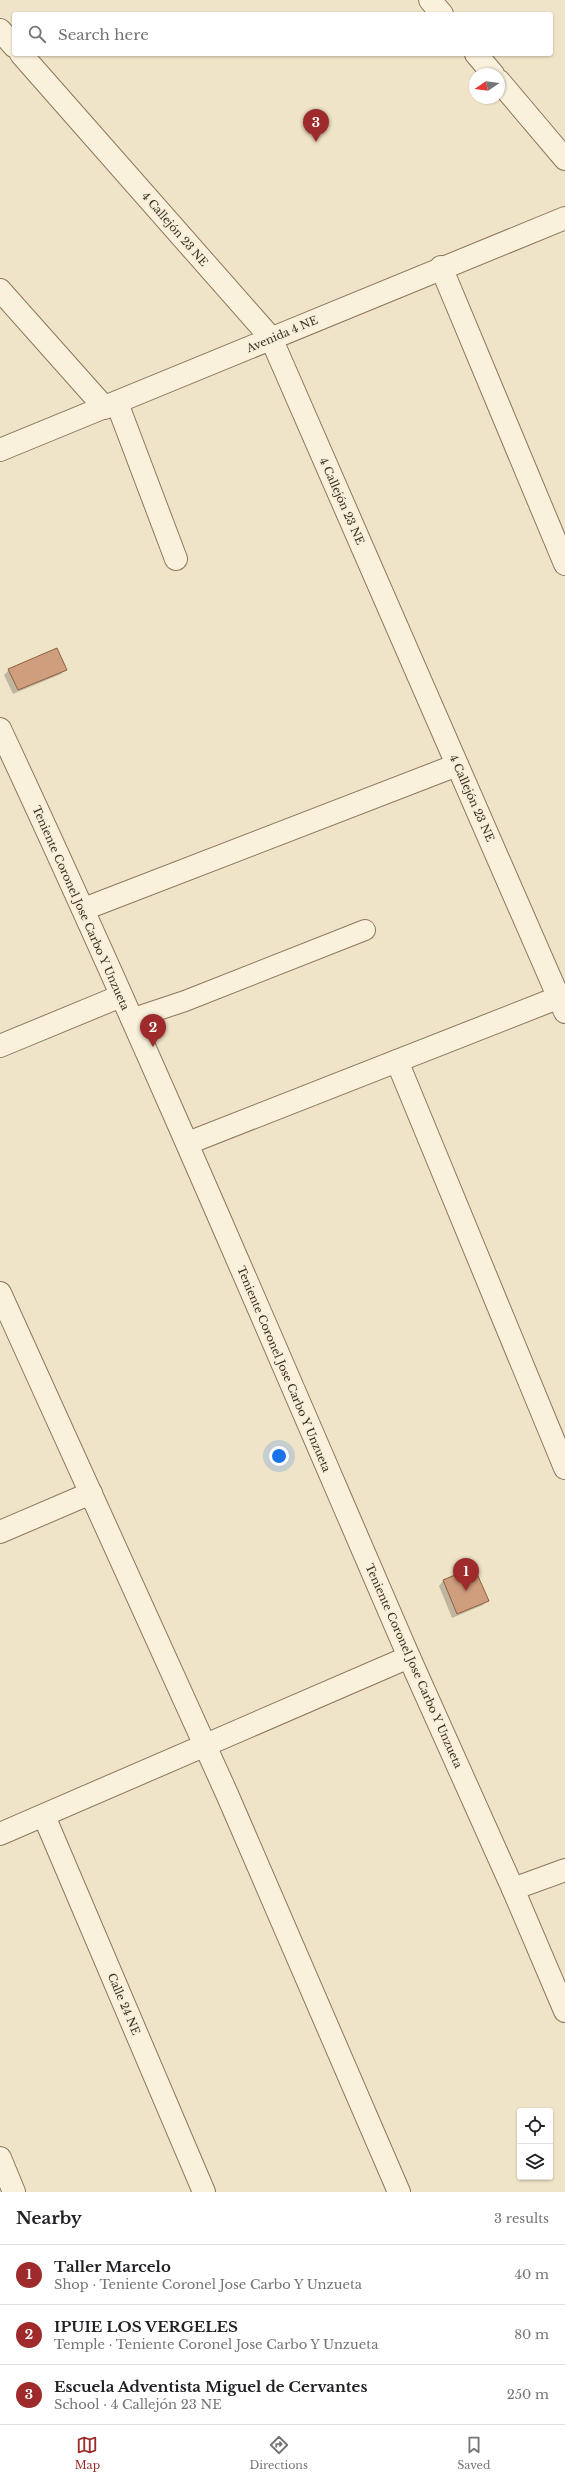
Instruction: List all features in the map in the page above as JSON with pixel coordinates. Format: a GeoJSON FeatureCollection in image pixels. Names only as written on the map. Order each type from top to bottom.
{"type":"FeatureCollection","features":[{"type":"Feature","properties":{"kind":"street"},"geometry":{"type":"LineString","coordinates":[[430,0],[440,12]]}},
{"type":"Feature","properties":{"kind":"street"},"geometry":{"type":"LineString","coordinates":[[0,30],[12,44]]}},
{"type":"Feature","properties":{"kind":"street","name":"4 Callejón 23 NE"},"geometry":{"type":"LineString","coordinates":[[23,56],[271,338],[457,765],[563,1001]]}},
{"type":"Feature","properties":{"kind":"street"},"geometry":{"type":"LineString","coordinates":[[478,56],[488,68]]}},
{"type":"Feature","properties":{"kind":"street"},"geometry":{"type":"LineString","coordinates":[[505,88],[565,159]]}},
{"type":"Feature","properties":{"kind":"street","name":"Avenida 4 NE"},"geometry":{"type":"LineString","coordinates":[[0,450],[441,267],[565,218]]}},
{"type":"Feature","properties":{"kind":"street"},"geometry":{"type":"LineString","coordinates":[[441,267],[565,564]]}},
{"type":"Feature","properties":{"kind":"street"},"geometry":{"type":"LineString","coordinates":[[0,290],[111,405],[176,558]]}},
{"type":"Feature","properties":{"kind":"street","name":"Teniente Coronel Jose Carbo Y Unzueta"},"geometry":{"type":"LineString","coordinates":[[0,729],[84,909],[131,1019],[188,1143],[409,1657],[513,1889],[565,2010]]}},
{"type":"Feature","properties":{"kind":"street"},"geometry":{"type":"LineString","coordinates":[[84,909],[457,765]]}},
{"type":"Feature","properties":{"kind":"street"},"geometry":{"type":"LineString","coordinates":[[0,1046],[121,996]]}},
{"type":"Feature","properties":{"kind":"street"},"geometry":{"type":"LineString","coordinates":[[188,1143],[397,1061],[563,1001]]}},
{"type":"Feature","properties":{"kind":"street"},"geometry":{"type":"LineString","coordinates":[[397,1061],[565,1468]]}},
{"type":"Feature","properties":{"kind":"street"},"geometry":{"type":"LineString","coordinates":[[0,1293],[205,1745],[399,2192]]}},
{"type":"Feature","properties":{"kind":"street"},"geometry":{"type":"LineString","coordinates":[[0,1532],[91,1492]]}},
{"type":"Feature","properties":{"kind":"street"},"geometry":{"type":"LineString","coordinates":[[0,1834],[409,1657]]}},
{"type":"Feature","properties":{"kind":"street","name":"Calle 24 NE"},"geometry":{"type":"LineString","coordinates":[[44,1816],[204,2192]]}},
{"type":"Feature","properties":{"kind":"street"},"geometry":{"type":"LineString","coordinates":[[513,1889],[565,1870]]}},
{"type":"Feature","properties":{"kind":"street"},"geometry":{"type":"LineString","coordinates":[[0,2158],[14,2192]]}},
{"type":"Feature","properties":{"kind":"lane"},"geometry":{"type":"LineString","coordinates":[[131,1019],[185,1001],[365,930]]}},
{"type":"Feature","properties":{"kind":"building"},"geometry":{"type":"Polygon","coordinates":[[[57,648],[67,670],[18,690],[8,669],[57,648]]]}},
{"type":"Feature","properties":{"kind":"building"},"geometry":{"type":"Polygon","coordinates":[[[474,1567],[489,1601],[457,1614],[443,1580],[474,1567]]]}},
{"type":"Feature","properties":{"kind":"place","name":"Escuela Adventista Miguel de Cervantes"},"geometry":{"type":"Point","coordinates":[316,142]}},
{"type":"Feature","properties":{"kind":"place","name":"IPUIE LOS VERGELES"},"geometry":{"type":"Point","coordinates":[153,1047]}},
{"type":"Feature","properties":{"kind":"place","name":"Taller Marcelo"},"geometry":{"type":"Point","coordinates":[466,1591]}}]}
